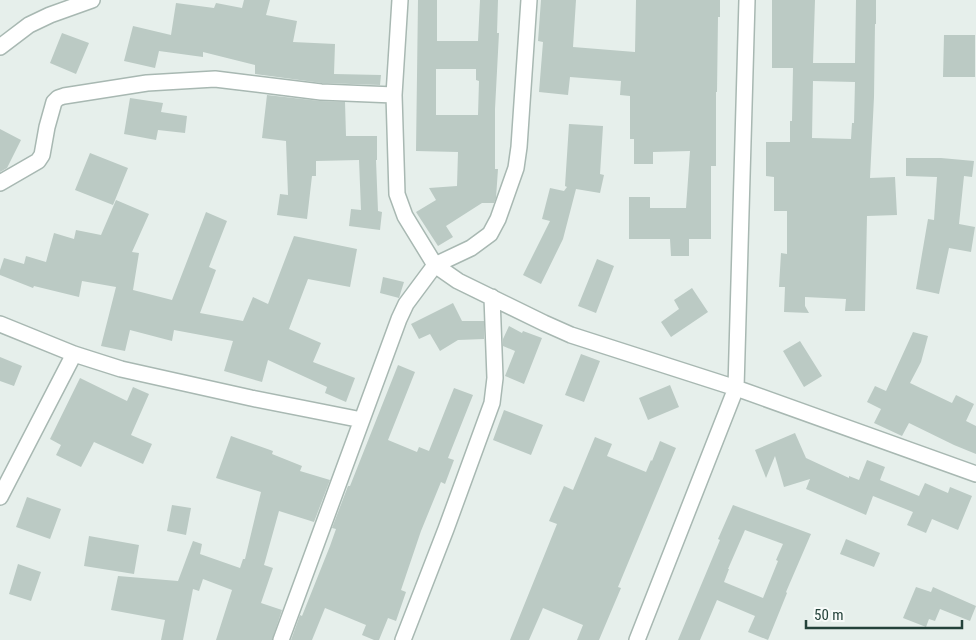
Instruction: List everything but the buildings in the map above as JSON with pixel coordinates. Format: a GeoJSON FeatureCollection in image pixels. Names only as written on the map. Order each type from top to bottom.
{"type":"FeatureCollection","features":[{"type":"Feature","properties":{"kind":"street"},"geometry":{"type":"LineString","coordinates":[[0,47],[29,25],[50,15],[92,0]]}},
{"type":"Feature","properties":{"kind":"street"},"geometry":{"type":"LineString","coordinates":[[400,0],[394,95],[397,194],[406,216],[436,265],[458,281],[571,335],[736,388],[976,474]]}},
{"type":"Feature","properties":{"kind":"street"},"geometry":{"type":"LineString","coordinates":[[281,640],[406,304],[436,265],[471,248],[490,234],[498,219],[516,168],[528,0]]}},
{"type":"Feature","properties":{"kind":"street"},"geometry":{"type":"LineString","coordinates":[[637,640],[736,388],[747,0]]}},
{"type":"Feature","properties":{"kind":"street"},"geometry":{"type":"LineString","coordinates":[[0,183],[38,161],[42,155],[54,102],[64,96],[147,83],[215,79],[321,92],[394,95]]}},
{"type":"Feature","properties":{"kind":"street"},"geometry":{"type":"LineString","coordinates":[[403,640],[492,403],[496,378],[492,298]]}},
{"type":"Feature","properties":{"kind":"street"},"geometry":{"type":"LineString","coordinates":[[0,324],[74,354],[122,369],[251,398],[362,420]]}},
{"type":"Feature","properties":{"kind":"street"},"geometry":{"type":"LineString","coordinates":[[0,497],[74,354]]}}]}
